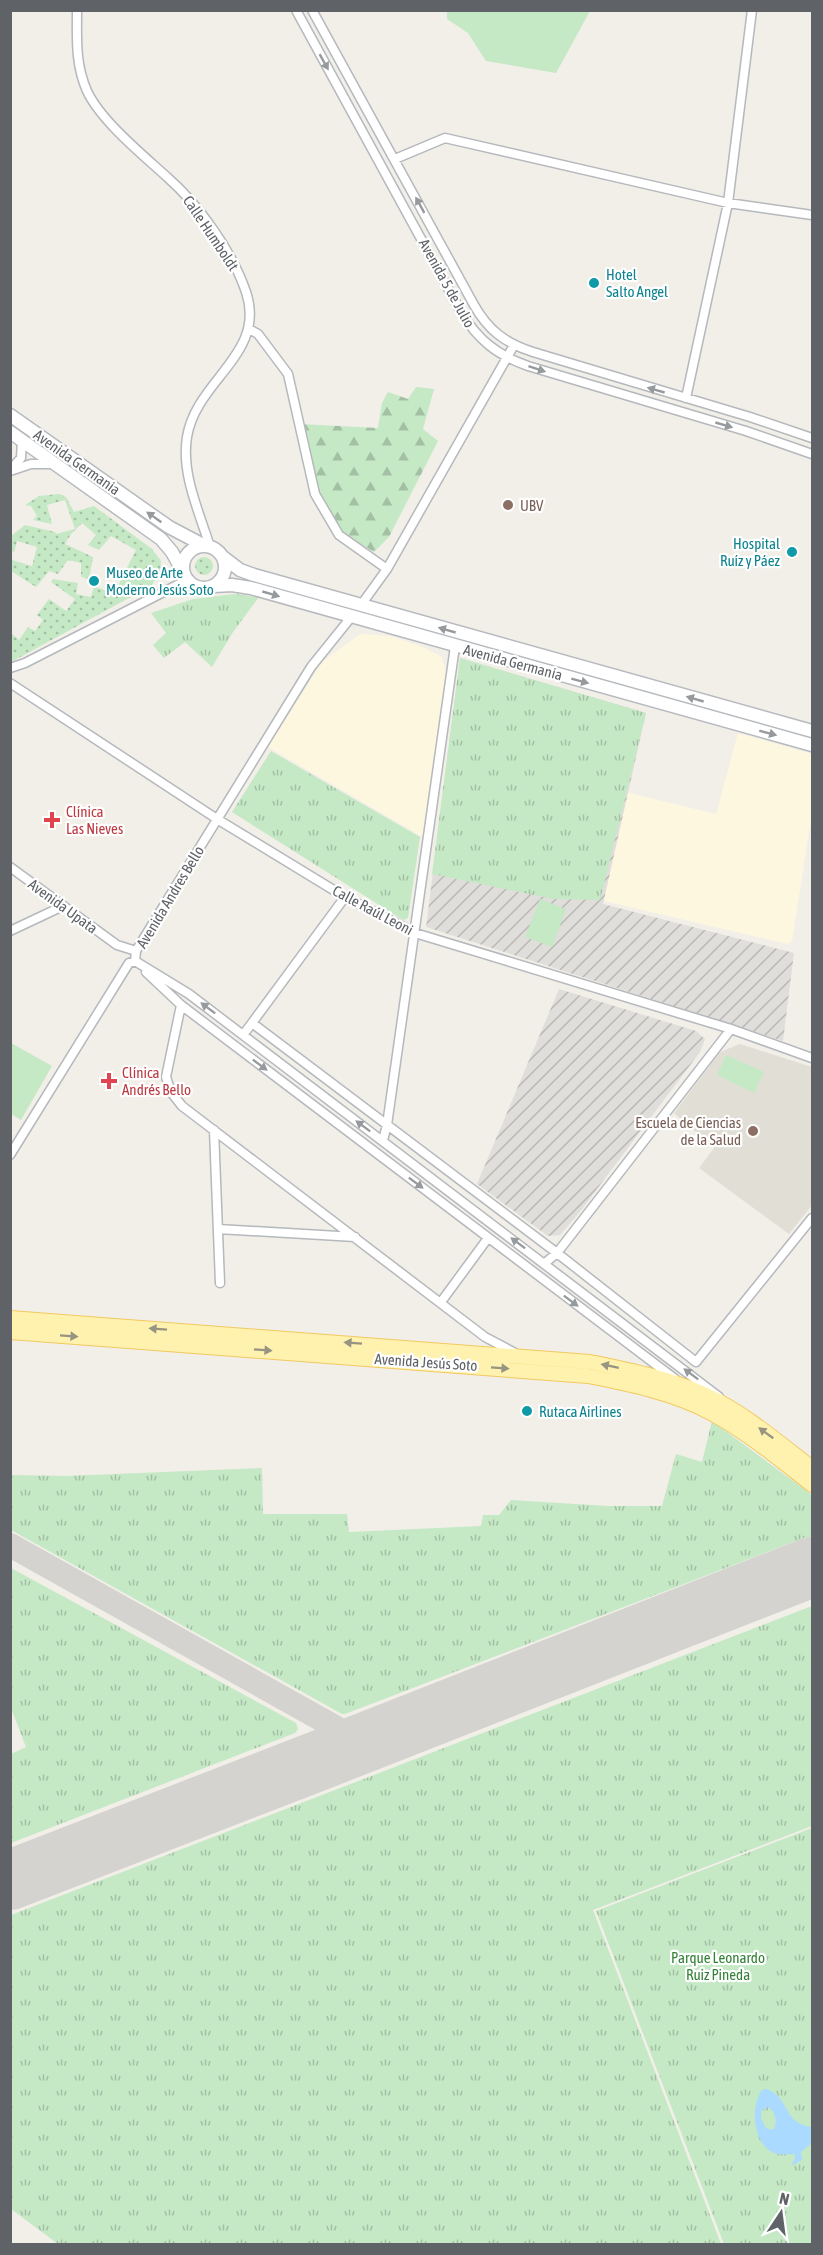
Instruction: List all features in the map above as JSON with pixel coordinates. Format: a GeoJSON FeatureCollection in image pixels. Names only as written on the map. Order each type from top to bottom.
{"type":"FeatureCollection","features":[{"type":"Feature","properties":{"kind":"main road","name":"Avenida Jesús Soto"},"geometry":{"type":"LineString","coordinates":[[10,1318],[572,1360],[611,1366],[686,1388],[718,1401],[813,1468]]}},
{"type":"Feature","properties":{"kind":"main road","name":"Avenida Jesús Soto"},"geometry":{"type":"LineString","coordinates":[[10,1332],[561,1372],[598,1377],[647,1389],[711,1412],[813,1485]]}},
{"type":"Feature","properties":{"kind":"street","name":"Calle Humboldt"},"geometry":{"type":"LineString","coordinates":[[77,10],[76,54],[87,92],[122,135],[193,203],[219,241],[240,277],[247,296],[249,329]]}},
{"type":"Feature","properties":{"kind":"street","name":"Avenida 5 de Julio"},"geometry":{"type":"LineString","coordinates":[[296,10],[467,322],[484,343],[508,359],[591,386],[746,431],[813,454]]}},
{"type":"Feature","properties":{"kind":"street","name":"Avenida 5 de Julio"},"geometry":{"type":"LineString","coordinates":[[312,10],[483,320],[501,338],[514,345],[595,372],[750,417],[813,438]]}},
{"type":"Feature","properties":{"kind":"street"},"geometry":{"type":"LineString","coordinates":[[686,398],[728,202],[752,10]]}},
{"type":"Feature","properties":{"kind":"street"},"geometry":{"type":"LineString","coordinates":[[395,159],[445,138],[728,202],[813,215]]}},
{"type":"Feature","properties":{"kind":"street"},"geometry":{"type":"LineString","coordinates":[[207,546],[189,551],[183,561],[185,576],[198,587],[214,586],[224,573],[223,557],[207,546],[188,476],[185,459],[187,435],[197,405],[240,350],[249,329],[258,334],[288,374],[315,494],[339,535],[387,569]]}},
{"type":"Feature","properties":{"kind":"street"},"geometry":{"type":"LineString","coordinates":[[361,605],[387,569],[514,345]]}},
{"type":"Feature","properties":{"kind":"street","name":"Avenida Germania"},"geometry":{"type":"LineString","coordinates":[[10,415],[169,527],[207,546]]}},
{"type":"Feature","properties":{"kind":"street","name":"Avenida Germania"},"geometry":{"type":"LineString","coordinates":[[10,432],[161,539],[172,552],[185,576]]}},
{"type":"Feature","properties":{"kind":"street"},"geometry":{"type":"LineString","coordinates":[[10,470],[21,458],[22,441]]}},
{"type":"Feature","properties":{"kind":"street"},"geometry":{"type":"LineString","coordinates":[[10,470],[44,462],[56,465]]}},
{"type":"Feature","properties":{"kind":"street","name":"Avenida Germania"},"geometry":{"type":"LineString","coordinates":[[223,557],[246,573],[813,731]]}},
{"type":"Feature","properties":{"kind":"street"},"geometry":{"type":"LineString","coordinates":[[10,668],[25,663],[185,576]]}},
{"type":"Feature","properties":{"kind":"street","name":"Avenida Germania"},"geometry":{"type":"LineString","coordinates":[[214,586],[232,585],[251,588],[813,745]]}},
{"type":"Feature","properties":{"kind":"street","name":"Avenida Andres Bello"},"geometry":{"type":"LineString","coordinates":[[10,1155],[132,962],[136,951],[311,667],[352,616]]}},
{"type":"Feature","properties":{"kind":"street"},"geometry":{"type":"LineString","coordinates":[[383,1140],[415,933],[454,646]]}},
{"type":"Feature","properties":{"kind":"street","name":"Calle Raúl Leoni"},"geometry":{"type":"LineString","coordinates":[[10,683],[217,819],[345,897],[415,933],[730,1029],[813,1058]]}},
{"type":"Feature","properties":{"kind":"street","name":"Avenida Upata"},"geometry":{"type":"LineString","coordinates":[[10,867],[117,945],[132,962]]}},
{"type":"Feature","properties":{"kind":"street"},"geometry":{"type":"LineString","coordinates":[[243,1035],[345,897]]}},
{"type":"Feature","properties":{"kind":"street"},"geometry":{"type":"LineString","coordinates":[[10,931],[63,906]]}},
{"type":"Feature","properties":{"kind":"street","name":"Avenida Upata"},"geometry":{"type":"LineString","coordinates":[[117,945],[136,951]]}},
{"type":"Feature","properties":{"kind":"street"},"geometry":{"type":"LineString","coordinates":[[132,962],[180,1005],[686,1388],[711,1412]]}},
{"type":"Feature","properties":{"kind":"street"},"geometry":{"type":"LineString","coordinates":[[132,962],[189,994],[704,1384],[735,1412]]}},
{"type":"Feature","properties":{"kind":"street"},"geometry":{"type":"LineString","coordinates":[[180,1005],[166,1077],[171,1092],[182,1106],[485,1337],[521,1356]]}},
{"type":"Feature","properties":{"kind":"street"},"geometry":{"type":"LineString","coordinates":[[252,1023],[696,1362],[813,1218]]}},
{"type":"Feature","properties":{"kind":"street"},"geometry":{"type":"LineString","coordinates":[[545,1263],[556,1253],[730,1029]]}},
{"type":"Feature","properties":{"kind":"street"},"geometry":{"type":"LineString","coordinates":[[214,1130],[220,1283]]}},
{"type":"Feature","properties":{"kind":"street"},"geometry":{"type":"LineString","coordinates":[[218,1229],[355,1237]]}},
{"type":"Feature","properties":{"kind":"street"},"geometry":{"type":"LineString","coordinates":[[441,1302],[488,1238]]}},
{"type":"Feature","properties":{"kind":"shaded area"},"geometry":{"type":"Polygon","coordinates":[[[360,634],[390,636],[423,647],[442,657],[446,674],[423,837],[268,747],[322,662],[360,634]]]}},
{"type":"Feature","properties":{"kind":"shaded area"},"geometry":{"type":"Polygon","coordinates":[[[460,658],[646,713],[603,904],[794,953],[783,1041],[426,927],[460,658]]]}},
{"type":"Feature","properties":{"kind":"shaded area"},"geometry":{"type":"Polygon","coordinates":[[[738,733],[812,754],[812,812],[792,941],[788,944],[600,900],[625,792],[716,814],[738,733]]]}},
{"type":"Feature","properties":{"kind":"shaded area"},"geometry":{"type":"Polygon","coordinates":[[[559,989],[696,1031],[705,1039],[700,1052],[579,1213],[560,1235],[548,1236],[477,1184],[559,989]]]}},
{"type":"Feature","properties":{"kind":"shaded area","name":"Escuela de Ciencias de la Salud"},"geometry":{"type":"Polygon","coordinates":[[[740,1044],[812,1067],[812,1205],[789,1234],[699,1168],[714,1148],[674,1113],[720,1052],[740,1044]]]}},
{"type":"Feature","properties":{"kind":"green space"},"geometry":{"type":"Polygon","coordinates":[[[447,10],[590,11],[556,73],[486,61],[468,33],[447,19],[447,10]]]}},
{"type":"Feature","properties":{"kind":"green space"},"geometry":{"type":"Polygon","coordinates":[[[416,387],[434,389],[423,429],[438,441],[389,537],[374,552],[336,529],[315,494],[299,424],[378,428],[382,403],[388,392],[408,399],[416,387]]]}},
{"type":"Feature","properties":{"kind":"green space"},"geometry":{"type":"Polygon","coordinates":[[[59,494],[66,497],[74,512],[94,506],[152,549],[161,561],[160,573],[151,586],[11,662],[11,633],[19,640],[28,627],[35,631],[43,620],[37,615],[49,599],[66,611],[75,599],[51,582],[53,579],[78,583],[76,594],[91,597],[94,586],[114,594],[136,550],[111,536],[99,550],[88,545],[96,535],[82,523],[65,544],[93,557],[89,579],[81,577],[81,563],[68,560],[58,574],[49,571],[36,587],[11,571],[12,560],[32,566],[37,547],[17,541],[14,553],[11,549],[11,536],[25,525],[56,534],[75,529],[65,500],[47,505],[52,524],[33,520],[37,516],[31,506],[25,505],[39,496],[59,494]]]}},
{"type":"Feature","properties":{"kind":"green space"},"geometry":{"type":"Polygon","coordinates":[[[204,557],[210,560],[213,566],[210,572],[204,575],[198,572],[195,566],[198,560],[204,557]]]}},
{"type":"Feature","properties":{"kind":"green space"},"geometry":{"type":"Polygon","coordinates":[[[235,594],[259,597],[233,632],[212,667],[185,642],[164,658],[153,645],[166,633],[151,613],[193,599],[235,594]]]}},
{"type":"Feature","properties":{"kind":"green space"},"geometry":{"type":"Polygon","coordinates":[[[460,658],[646,713],[600,900],[553,899],[432,874],[460,658]]]}},
{"type":"Feature","properties":{"kind":"green space"},"geometry":{"type":"Polygon","coordinates":[[[271,751],[420,837],[408,918],[403,920],[232,812],[271,751]]]}},
{"type":"Feature","properties":{"kind":"green space"},"geometry":{"type":"Polygon","coordinates":[[[540,899],[566,909],[552,947],[525,937],[540,899]]]}},
{"type":"Feature","properties":{"kind":"green space"},"geometry":{"type":"Polygon","coordinates":[[[11,1043],[52,1066],[21,1120],[11,1114],[11,1043]]]}},
{"type":"Feature","properties":{"kind":"green space"},"geometry":{"type":"Polygon","coordinates":[[[726,1055],[764,1072],[754,1093],[717,1075],[726,1055]]]}},
{"type":"Feature","properties":{"kind":"green space"},"geometry":{"type":"Polygon","coordinates":[[[712,1421],[812,1495],[812,1552],[806,1537],[345,1714],[11,1530],[11,1475],[66,1476],[262,1468],[263,1514],[347,1514],[349,1532],[481,1526],[483,1515],[499,1515],[511,1500],[608,1506],[662,1506],[676,1454],[702,1462],[712,1421]]]}},
{"type":"Feature","properties":{"kind":"green space"},"geometry":{"type":"Polygon","coordinates":[[[11,1568],[296,1723],[298,1729],[295,1733],[11,1843],[11,1754],[26,1747],[11,1708],[11,1568]]]}},
{"type":"Feature","properties":{"kind":"green space"},"geometry":{"type":"Polygon","coordinates":[[[812,1606],[812,1826],[593,1910],[721,2244],[58,2244],[11,2209],[11,1915],[812,1606]]]}},
{"type":"Feature","properties":{"kind":"green space","name":"Parque Leonardo Ruiz Pineda"},"geometry":{"type":"Polygon","coordinates":[[[812,1828],[812,2244],[724,2244],[596,1911],[812,1828]]]}},
{"type":"Feature","properties":{"kind":"water"},"geometry":{"type":"Polygon","coordinates":[[[766,2089],[774,2093],[796,2121],[812,2127],[812,2143],[801,2152],[802,2160],[791,2166],[795,2154],[772,2152],[757,2132],[756,2105],[762,2090],[766,2089]],[[768,2107],[761,2111],[761,2118],[766,2128],[773,2130],[775,2118],[768,2107]]]}},
{"type":"Feature","properties":{"kind":"taxiway"},"geometry":{"type":"LineString","coordinates":[[10,1545],[351,1736],[362,1739],[385,1733]]}},
{"type":"Feature","properties":{"kind":"taxiway"},"geometry":{"type":"LineString","coordinates":[[310,1764],[321,1756],[328,1746],[330,1734],[324,1722]]}},
{"type":"Feature","properties":{"kind":"runway"},"geometry":{"type":"LineString","coordinates":[[10,1880],[812,1567]]}},
{"type":"Feature","properties":{"kind":"place","name":"Hotel Salto Angel"},"geometry":{"type":"Point","coordinates":[594,283]}},
{"type":"Feature","properties":{"kind":"place","name":"UBV"},"geometry":{"type":"Point","coordinates":[508,505]}},
{"type":"Feature","properties":{"kind":"place","name":"Hospital Ruíz y Páez"},"geometry":{"type":"Point","coordinates":[792,552]}},
{"type":"Feature","properties":{"kind":"place","name":"Museo de Arte Moderno Jesús Soto"},"geometry":{"type":"Point","coordinates":[94,581]}},
{"type":"Feature","properties":{"kind":"place","name":"Clínica Las Nieves"},"geometry":{"type":"Point","coordinates":[52,820]}},
{"type":"Feature","properties":{"kind":"place","name":"Clínica Andrés Bello"},"geometry":{"type":"Point","coordinates":[109,1081]}},
{"type":"Feature","properties":{"kind":"place","name":"Escuela de Ciencias de la Salud"},"geometry":{"type":"Point","coordinates":[753,1131]}},
{"type":"Feature","properties":{"kind":"place","name":"Rutaca Airlines"},"geometry":{"type":"Point","coordinates":[527,1411]}}]}
